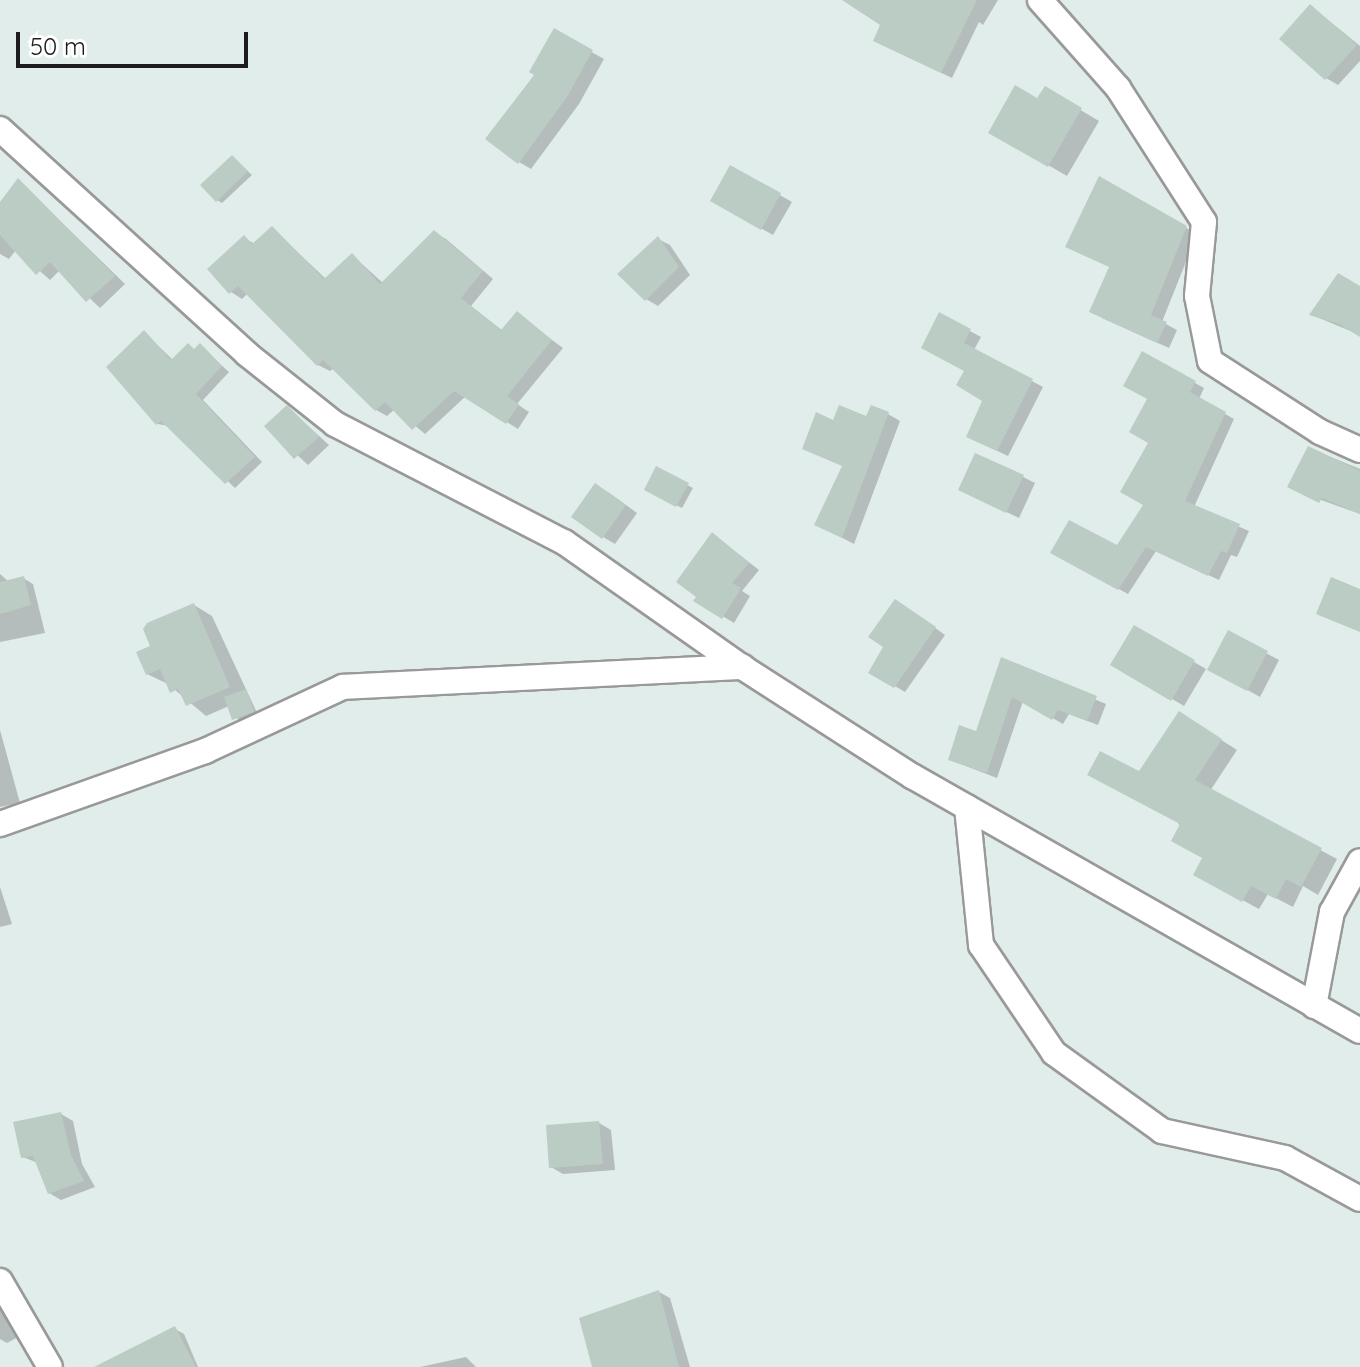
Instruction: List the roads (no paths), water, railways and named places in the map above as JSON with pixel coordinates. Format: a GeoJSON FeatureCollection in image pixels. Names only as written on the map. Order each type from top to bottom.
{"type":"FeatureCollection","features":[{"type":"Feature","properties":{"kind":"street"},"geometry":{"type":"LineString","coordinates":[[1040,0],[1118,88],[1204,222],[1197,296],[1210,361],[1320,432],[1360,450]]}},
{"type":"Feature","properties":{"kind":"street"},"geometry":{"type":"LineString","coordinates":[[0,129],[247,354],[335,424],[564,542],[742,667],[967,807],[1093,874],[1358,1030]]}},
{"type":"Feature","properties":{"kind":"street"},"geometry":{"type":"LineString","coordinates":[[0,824],[205,751],[343,687],[742,667]]}},
{"type":"Feature","properties":{"kind":"street"},"geometry":{"type":"LineString","coordinates":[[967,807],[981,945],[1054,1053],[1162,1131],[1285,1158],[1360,1199]]}},
{"type":"Feature","properties":{"kind":"street"},"geometry":{"type":"LineString","coordinates":[[1314,1006],[1332,912],[1360,861]]}},
{"type":"Feature","properties":{"kind":"street"},"geometry":{"type":"LineString","coordinates":[[0,1281],[50,1367]]}}]}
